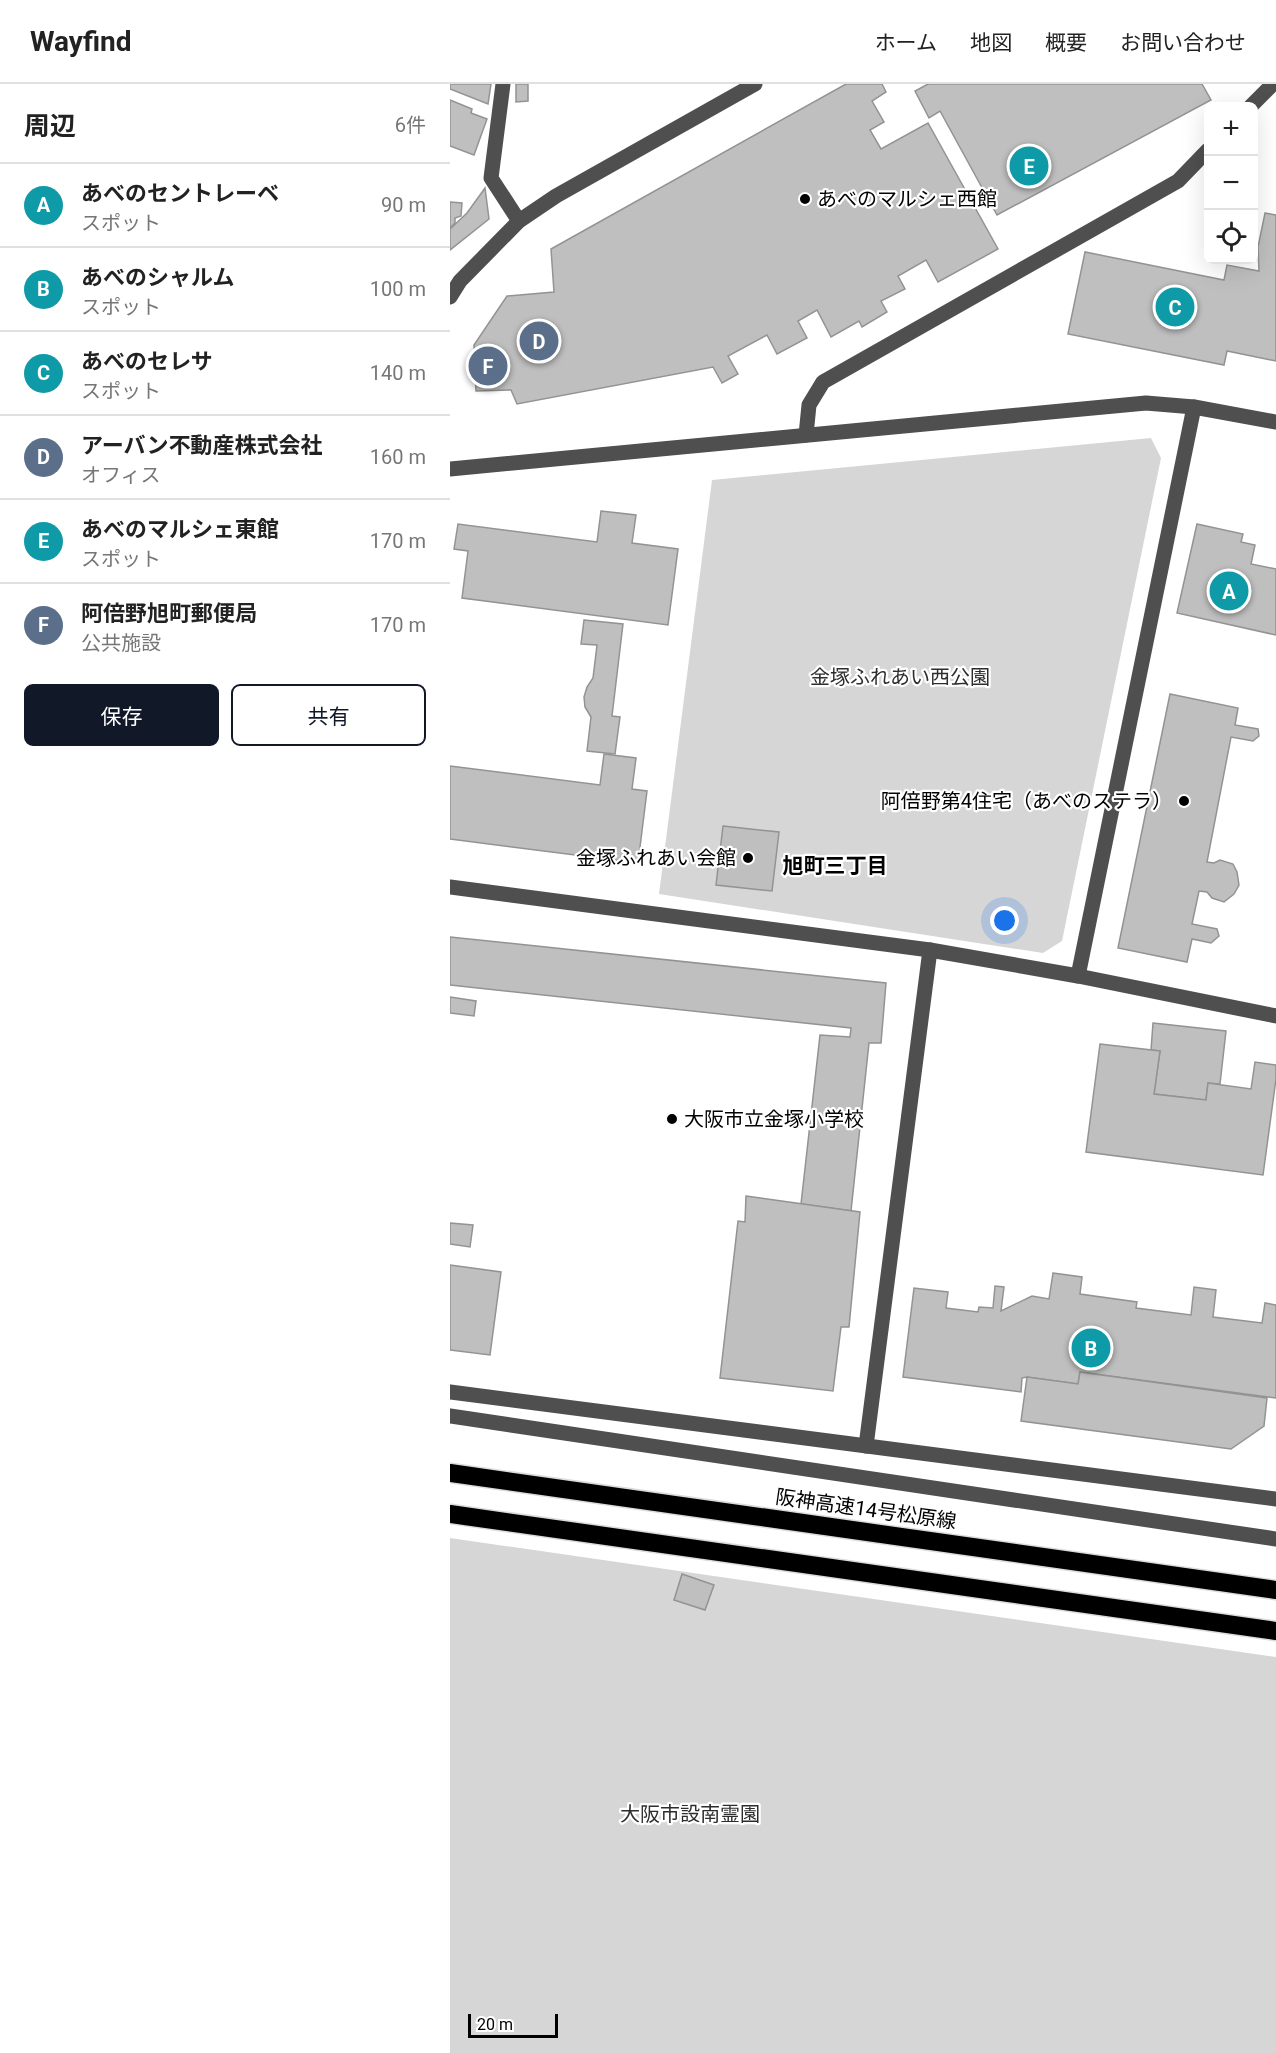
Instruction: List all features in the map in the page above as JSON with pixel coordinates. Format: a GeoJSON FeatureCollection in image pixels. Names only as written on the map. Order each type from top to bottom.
{"type":"FeatureCollection","features":[{"type":"Feature","properties":{"kind":"highway","name":"阪神高速14号松原線"},"geometry":{"type":"LineString","coordinates":[[450,1473],[1276,1590]]}},
{"type":"Feature","properties":{"kind":"highway"},"geometry":{"type":"LineString","coordinates":[[450,1514],[1276,1631]]}},
{"type":"Feature","properties":{"kind":"street"},"geometry":{"type":"LineString","coordinates":[[503,84],[491,177],[519,221]]}},
{"type":"Feature","properties":{"kind":"street"},"geometry":{"type":"LineString","coordinates":[[450,297],[460,281],[519,221],[556,196],[754,84]]}},
{"type":"Feature","properties":{"kind":"street"},"geometry":{"type":"LineString","coordinates":[[1255,102],[1273,84]]}},
{"type":"Feature","properties":{"kind":"street"},"geometry":{"type":"LineString","coordinates":[[806,435],[808,405],[823,382],[1178,181],[1204,155]]}},
{"type":"Feature","properties":{"kind":"street"},"geometry":{"type":"LineString","coordinates":[[450,469],[1146,403],[1194,407],[1276,422]]}},
{"type":"Feature","properties":{"kind":"street"},"geometry":{"type":"LineString","coordinates":[[1078,976],[1194,407]]}},
{"type":"Feature","properties":{"kind":"street"},"geometry":{"type":"LineString","coordinates":[[450,887],[930,950],[1078,976],[1276,1016]]}},
{"type":"Feature","properties":{"kind":"street"},"geometry":{"type":"LineString","coordinates":[[866,1446],[930,950]]}},
{"type":"Feature","properties":{"kind":"street"},"geometry":{"type":"LineString","coordinates":[[450,1392],[1276,1499]]}},
{"type":"Feature","properties":{"kind":"street"},"geometry":{"type":"LineString","coordinates":[[450,1416],[1276,1539]]}},
{"type":"Feature","properties":{"kind":"green space","name":"金塚ふれあい西公園"},"geometry":{"type":"Polygon","coordinates":[[[1151,438],[1161,458],[1062,941],[1043,953],[659,894],[712,480],[1151,438]]]}},
{"type":"Feature","properties":{"kind":"green space","name":"大阪市設南霊園"},"geometry":{"type":"Polygon","coordinates":[[[450,1538],[1276,1657],[1276,2053],[450,2053],[450,1538]]]}},
{"type":"Feature","properties":{"kind":"building"},"geometry":{"type":"Polygon","coordinates":[[[450,84],[491,84],[488,104],[450,89],[450,84]]]}},
{"type":"Feature","properties":{"kind":"building"},"geometry":{"type":"Polygon","coordinates":[[[516,84],[528,84],[528,101],[516,102],[516,84]]]}},
{"type":"Feature","properties":{"kind":"building","name":"あべのマルシェ西館"},"geometry":{"type":"Polygon","coordinates":[[[846,84],[882,84],[886,92],[872,101],[884,122],[870,130],[881,149],[928,123],[998,249],[938,282],[926,260],[898,276],[905,289],[881,301],[887,312],[862,327],[859,321],[831,337],[817,310],[798,321],[807,338],[777,354],[767,335],[728,356],[738,374],[722,383],[713,367],[517,404],[511,390],[476,391],[474,345],[507,296],[554,292],[551,249],[846,84]]]}},
{"type":"Feature","properties":{"kind":"building"},"geometry":{"type":"Polygon","coordinates":[[[928,84],[1202,84],[1211,100],[997,215],[940,111],[929,118],[915,91],[928,84]]]}},
{"type":"Feature","properties":{"kind":"building"},"geometry":{"type":"Polygon","coordinates":[[[450,100],[472,109],[471,113],[487,119],[474,155],[450,146],[450,100]]]}},
{"type":"Feature","properties":{"kind":"building"},"geometry":{"type":"Polygon","coordinates":[[[485,188],[489,219],[450,250],[450,229],[467,213],[485,188]]]}},
{"type":"Feature","properties":{"kind":"building"},"geometry":{"type":"Polygon","coordinates":[[[450,202],[462,203],[461,216],[455,218],[455,223],[450,228],[450,202]]]}},
{"type":"Feature","properties":{"kind":"building"},"geometry":{"type":"Polygon","coordinates":[[[1265,213],[1276,215],[1276,361],[1227,351],[1224,365],[1068,334],[1085,252],[1224,280],[1227,265],[1259,271],[1258,247],[1265,213]]]}},
{"type":"Feature","properties":{"kind":"building"},"geometry":{"type":"Polygon","coordinates":[[[601,511],[636,515],[632,543],[678,549],[668,625],[462,598],[468,551],[454,549],[458,524],[597,542],[601,511]]]}},
{"type":"Feature","properties":{"kind":"building"},"geometry":{"type":"Polygon","coordinates":[[[1197,524],[1243,534],[1241,542],[1255,545],[1251,564],[1276,569],[1276,635],[1177,613],[1197,524]]]}},
{"type":"Feature","properties":{"kind":"building"},"geometry":{"type":"Polygon","coordinates":[[[584,620],[623,624],[612,716],[620,717],[615,754],[587,751],[591,717],[585,707],[584,697],[593,678],[597,645],[581,644],[584,620]]]}},
{"type":"Feature","properties":{"kind":"building","name":"阿倍野第4住宅（あべのステラ）"},"geometry":{"type":"Polygon","coordinates":[[[1170,694],[1238,708],[1235,725],[1258,729],[1259,736],[1253,741],[1231,737],[1207,862],[1214,863],[1220,860],[1233,864],[1239,885],[1234,894],[1224,902],[1212,898],[1207,892],[1199,891],[1192,924],[1217,929],[1219,936],[1211,943],[1192,939],[1187,962],[1118,948],[1170,694]]]}},
{"type":"Feature","properties":{"kind":"building"},"geometry":{"type":"Polygon","coordinates":[[[604,754],[636,758],[632,789],[647,791],[638,863],[450,839],[450,766],[600,785],[604,754]]]}},
{"type":"Feature","properties":{"kind":"building","name":"金塚ふれあい会館"},"geometry":{"type":"Polygon","coordinates":[[[723,826],[779,832],[772,891],[716,885],[723,826]]]}},
{"type":"Feature","properties":{"kind":"building"},"geometry":{"type":"Polygon","coordinates":[[[450,937],[886,983],[881,1043],[869,1043],[851,1211],[801,1204],[820,1035],[850,1037],[851,1028],[450,985],[450,937]]]}},
{"type":"Feature","properties":{"kind":"building"},"geometry":{"type":"Polygon","coordinates":[[[450,997],[476,1001],[474,1016],[450,1013],[450,997]]]}},
{"type":"Feature","properties":{"kind":"building"},"geometry":{"type":"Polygon","coordinates":[[[1153,1023],[1226,1031],[1220,1084],[1208,1083],[1206,1100],[1154,1094],[1160,1051],[1151,1050],[1153,1023]]]}},
{"type":"Feature","properties":{"kind":"building"},"geometry":{"type":"Polygon","coordinates":[[[1100,1044],[1160,1051],[1154,1094],[1206,1100],[1208,1083],[1251,1089],[1255,1062],[1276,1065],[1263,1175],[1086,1152],[1100,1044]]]}},
{"type":"Feature","properties":{"kind":"building"},"geometry":{"type":"Polygon","coordinates":[[[746,1196],[860,1212],[849,1327],[841,1327],[833,1391],[720,1378],[738,1221],[745,1222],[746,1196]]]}},
{"type":"Feature","properties":{"kind":"building"},"geometry":{"type":"Polygon","coordinates":[[[450,1223],[473,1225],[470,1247],[450,1244],[450,1223]]]}},
{"type":"Feature","properties":{"kind":"building"},"geometry":{"type":"Polygon","coordinates":[[[450,1265],[501,1272],[490,1355],[450,1350],[450,1265]]]}},
{"type":"Feature","properties":{"kind":"building"},"geometry":{"type":"Polygon","coordinates":[[[1053,1273],[1082,1277],[1080,1294],[1137,1302],[1136,1308],[1191,1315],[1194,1287],[1216,1290],[1213,1317],[1262,1323],[1265,1303],[1276,1305],[1276,1398],[1080,1372],[1078,1384],[1022,1378],[1021,1392],[903,1377],[914,1288],[948,1292],[946,1308],[978,1312],[979,1307],[993,1308],[995,1286],[1004,1287],[1001,1311],[1032,1296],[1049,1299],[1053,1273]]]}},
{"type":"Feature","properties":{"kind":"building"},"geometry":{"type":"Polygon","coordinates":[[[1080,1372],[1267,1398],[1264,1426],[1231,1449],[1021,1421],[1027,1377],[1078,1384],[1080,1372]]]}},
{"type":"Feature","properties":{"kind":"building"},"geometry":{"type":"Polygon","coordinates":[[[682,1574],[714,1585],[705,1610],[674,1600],[682,1574]]]}},
{"type":"Feature","properties":{"kind":"place","name":"あべのマルシェ東館"},"geometry":{"type":"Point","coordinates":[1029,166]}},
{"type":"Feature","properties":{"kind":"place","name":"あべのマルシェ西館"},"geometry":{"type":"Point","coordinates":[805,199]}},
{"type":"Feature","properties":{"kind":"place","name":"あべのセレサ"},"geometry":{"type":"Point","coordinates":[1175,307]}},
{"type":"Feature","properties":{"kind":"place","name":"アーバン不動産株式会社"},"geometry":{"type":"Point","coordinates":[539,341]}},
{"type":"Feature","properties":{"kind":"place","name":"阿倍野旭町郵便局"},"geometry":{"type":"Point","coordinates":[488,366]}},
{"type":"Feature","properties":{"kind":"place","name":"あべのセントレーベ"},"geometry":{"type":"Point","coordinates":[1229,591]}},
{"type":"Feature","properties":{"kind":"place","name":"阿倍野第4住宅（あべのステラ）"},"geometry":{"type":"Point","coordinates":[1184,801]}},
{"type":"Feature","properties":{"kind":"place","name":"金塚ふれあい会館"},"geometry":{"type":"Point","coordinates":[748,858]}},
{"type":"Feature","properties":{"kind":"place","name":"大阪市立金塚小学校"},"geometry":{"type":"Point","coordinates":[672,1119]}},
{"type":"Feature","properties":{"kind":"place","name":"あべのシャルム"},"geometry":{"type":"Point","coordinates":[1091,1348]}},
{"type":"Feature","properties":{"kind":"district","name":"旭町三丁目"},"geometry":{"type":"Point","coordinates":[835,866]}}]}
